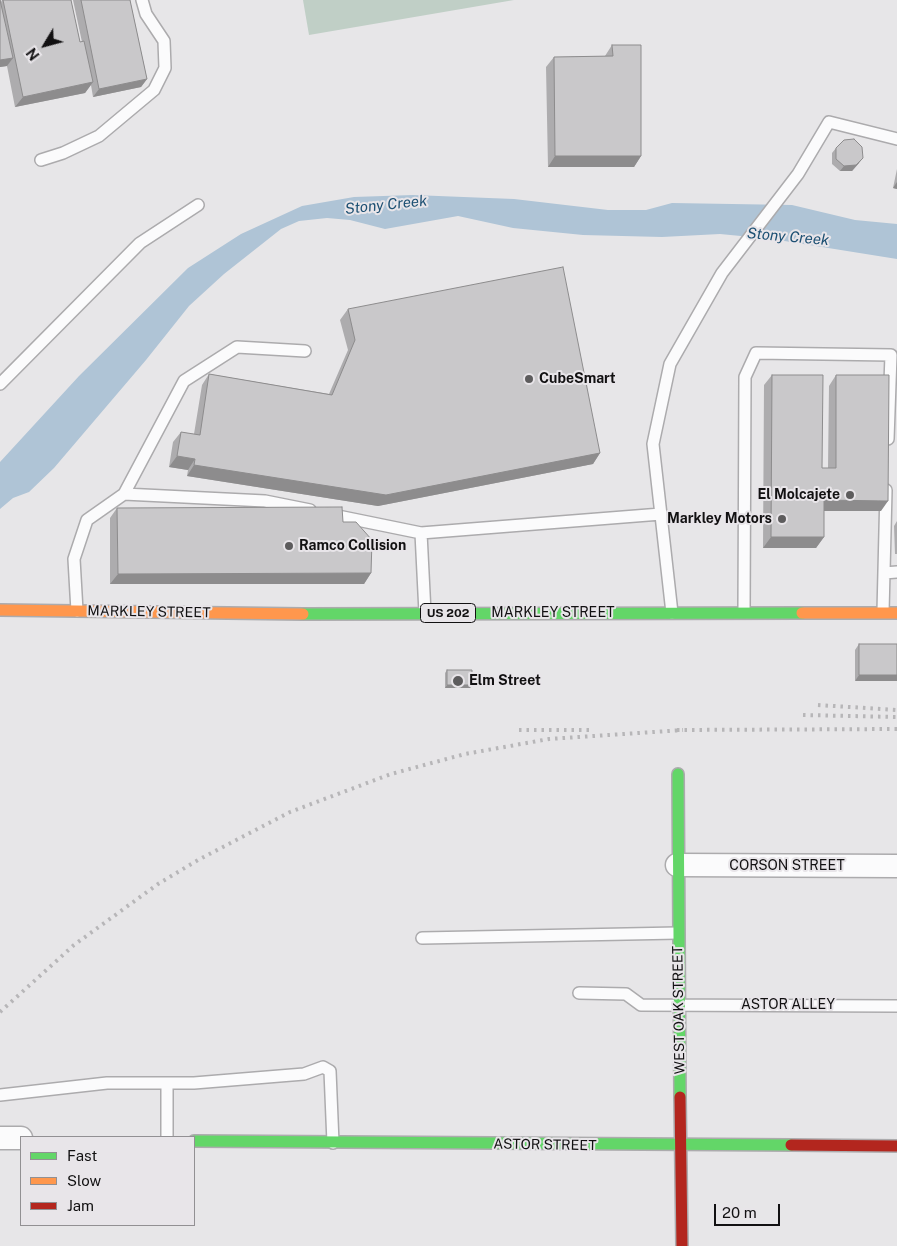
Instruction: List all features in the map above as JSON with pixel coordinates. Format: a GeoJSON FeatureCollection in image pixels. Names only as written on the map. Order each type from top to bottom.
{"type":"FeatureCollection","features":[{"type":"Feature","properties":{"kind":"main road","name":"MARKLEY STREET"},"geometry":{"type":"LineString","coordinates":[[0,610],[265,614],[897,613]]}},
{"type":"Feature","properties":{"kind":"main road","name":"WEST OAK STREET"},"geometry":{"type":"LineString","coordinates":[[678,774],[677,865],[682,1246]]}},
{"type":"Feature","properties":{"kind":"main road","name":"ASTOR STREET"},"geometry":{"type":"LineString","coordinates":[[195,1142],[897,1146]]}},
{"type":"Feature","properties":{"kind":"street","name":"CORSON STREET"},"geometry":{"type":"LineString","coordinates":[[677,865],[897,866]]}},
{"type":"Feature","properties":{"kind":"street"},"geometry":{"type":"LineString","coordinates":[[0,1138],[20,1138]]}},
{"type":"Feature","properties":{"kind":"lane"},"geometry":{"type":"LineString","coordinates":[[40,160],[63,154],[99,136],[154,90],[165,68],[164,41],[146,14],[142,0]]}},
{"type":"Feature","properties":{"kind":"lane"},"geometry":{"type":"LineString","coordinates":[[672,613],[653,444],[670,364],[722,272],[798,174],[829,122],[897,139]]}},
{"type":"Feature","properties":{"kind":"lane"},"geometry":{"type":"LineString","coordinates":[[0,384],[140,243],[198,205]]}},
{"type":"Feature","properties":{"kind":"lane"},"geometry":{"type":"LineString","coordinates":[[76,611],[74,559],[87,520],[124,494],[184,381],[237,347],[305,351]]}},
{"type":"Feature","properties":{"kind":"lane"},"geometry":{"type":"LineString","coordinates":[[744,612],[745,377],[756,353],[894,355],[888,454]]}},
{"type":"Feature","properties":{"kind":"lane"},"geometry":{"type":"LineString","coordinates":[[883,612],[887,474]]}},
{"type":"Feature","properties":{"kind":"lane"},"geometry":{"type":"LineString","coordinates":[[124,494],[265,500],[421,533],[661,514]]}},
{"type":"Feature","properties":{"kind":"lane"},"geometry":{"type":"LineString","coordinates":[[421,533],[425,613]]}},
{"type":"Feature","properties":{"kind":"lane"},"geometry":{"type":"LineString","coordinates":[[884,573],[897,572]]}},
{"type":"Feature","properties":{"kind":"lane"},"geometry":{"type":"LineString","coordinates":[[422,938],[678,933]]}},
{"type":"Feature","properties":{"kind":"lane","name":"ASTOR ALLEY"},"geometry":{"type":"LineString","coordinates":[[579,993],[626,994],[641,1005],[897,1006]]}},
{"type":"Feature","properties":{"kind":"lane"},"geometry":{"type":"LineString","coordinates":[[0,1095],[107,1083],[194,1083],[304,1074],[323,1067],[330,1071],[333,1143]]}},
{"type":"Feature","properties":{"kind":"lane"},"geometry":{"type":"LineString","coordinates":[[166,1083],[167,1136]]}},
{"type":"Feature","properties":{"kind":"shaded area"},"geometry":{"type":"Polygon","coordinates":[[[303,0],[514,0],[309,35],[303,0]]]}},
{"type":"Feature","properties":{"kind":"water","name":"Stony Creek"},"geometry":{"type":"Polygon","coordinates":[[[413,195],[514,199],[608,210],[646,210],[672,203],[792,205],[855,220],[897,224],[897,259],[772,239],[720,234],[662,237],[583,235],[513,228],[458,216],[385,229],[350,220],[327,218],[299,221],[281,229],[224,274],[189,306],[146,360],[54,468],[29,492],[13,498],[0,509],[0,462],[79,376],[188,268],[241,234],[302,206],[354,197],[413,195]]]}},
{"type":"Feature","properties":{"kind":"building"},"geometry":{"type":"Polygon","coordinates":[[[0,0],[13,58],[0,60],[0,0]]]}},
{"type":"Feature","properties":{"kind":"building"},"geometry":{"type":"Polygon","coordinates":[[[3,0],[71,0],[80,42],[84,41],[93,82],[23,97],[3,0]]]}},
{"type":"Feature","properties":{"kind":"building"},"geometry":{"type":"Polygon","coordinates":[[[81,0],[130,0],[147,79],[99,89],[81,0]]]}},
{"type":"Feature","properties":{"kind":"building"},"geometry":{"type":"Polygon","coordinates":[[[612,45],[641,45],[641,156],[555,156],[554,57],[613,56],[612,45]]]}},
{"type":"Feature","properties":{"kind":"building"},"geometry":{"type":"Polygon","coordinates":[[[854,139],[862,147],[863,158],[856,165],[844,166],[836,159],[836,148],[844,140],[854,139]]]}},
{"type":"Feature","properties":{"kind":"building"},"geometry":{"type":"Polygon","coordinates":[[[563,267],[600,453],[386,495],[194,465],[195,459],[177,456],[181,432],[200,435],[209,374],[332,395],[355,340],[348,309],[563,267]]]}},
{"type":"Feature","properties":{"kind":"building"},"geometry":{"type":"Polygon","coordinates":[[[772,375],[823,375],[822,468],[836,468],[836,375],[889,375],[888,501],[824,500],[824,537],[771,537],[772,375]]]}},
{"type":"Feature","properties":{"kind":"building"},"geometry":{"type":"Polygon","coordinates":[[[342,507],[343,522],[356,522],[372,540],[371,573],[118,574],[117,508],[342,507]]]}},
{"type":"Feature","properties":{"kind":"building"},"geometry":{"type":"Polygon","coordinates":[[[859,644],[897,644],[897,675],[859,675],[859,644]]]}},
{"type":"Feature","properties":{"kind":"building"},"geometry":{"type":"Polygon","coordinates":[[[447,670],[472,670],[472,685],[447,685],[447,670]]]}},
{"type":"Feature","properties":{"kind":"railway"},"geometry":{"type":"LineString","coordinates":[[818,705],[897,710]]}},
{"type":"Feature","properties":{"kind":"railway"},"geometry":{"type":"LineString","coordinates":[[803,715],[897,717]]}},
{"type":"Feature","properties":{"kind":"railway"},"geometry":{"type":"LineString","coordinates":[[677,730],[897,729]]}},
{"type":"Feature","properties":{"kind":"railway"},"geometry":{"type":"LineString","coordinates":[[519,730],[590,730]]}},
{"type":"Feature","properties":{"kind":"railway"},"geometry":{"type":"LineString","coordinates":[[0,1012],[74,945],[158,884],[198,860],[290,812],[391,774],[465,754],[549,739],[683,730]]}},
{"type":"Feature","properties":{"kind":"traffic: fast"},"geometry":{"type":"LineString","coordinates":[[303,614],[802,613]]}},
{"type":"Feature","properties":{"kind":"traffic: fast"},"geometry":{"type":"LineString","coordinates":[[678,774],[680,1097]]}},
{"type":"Feature","properties":{"kind":"traffic: fast"},"geometry":{"type":"LineString","coordinates":[[195,1141],[791,1145]]}},
{"type":"Feature","properties":{"kind":"traffic: slow"},"geometry":{"type":"LineString","coordinates":[[0,610],[303,614]]}},
{"type":"Feature","properties":{"kind":"traffic: slow"},"geometry":{"type":"LineString","coordinates":[[802,613],[897,613]]}},
{"type":"Feature","properties":{"kind":"traffic: jam"},"geometry":{"type":"LineString","coordinates":[[680,1097],[682,1246]]}},
{"type":"Feature","properties":{"kind":"traffic: jam"},"geometry":{"type":"LineString","coordinates":[[791,1145],[897,1146]]}},
{"type":"Feature","properties":{"kind":"place","name":"CubeSmart"},"geometry":{"type":"Point","coordinates":[529,379]}},
{"type":"Feature","properties":{"kind":"place","name":"El Molcajete"},"geometry":{"type":"Point","coordinates":[850,495]}},
{"type":"Feature","properties":{"kind":"place","name":"Markley Motors"},"geometry":{"type":"Point","coordinates":[782,519]}},
{"type":"Feature","properties":{"kind":"place","name":"Ramco Collision"},"geometry":{"type":"Point","coordinates":[289,546]}},
{"type":"Feature","properties":{"kind":"place","name":"Elm Street"},"geometry":{"type":"Point","coordinates":[458,681]}}]}
